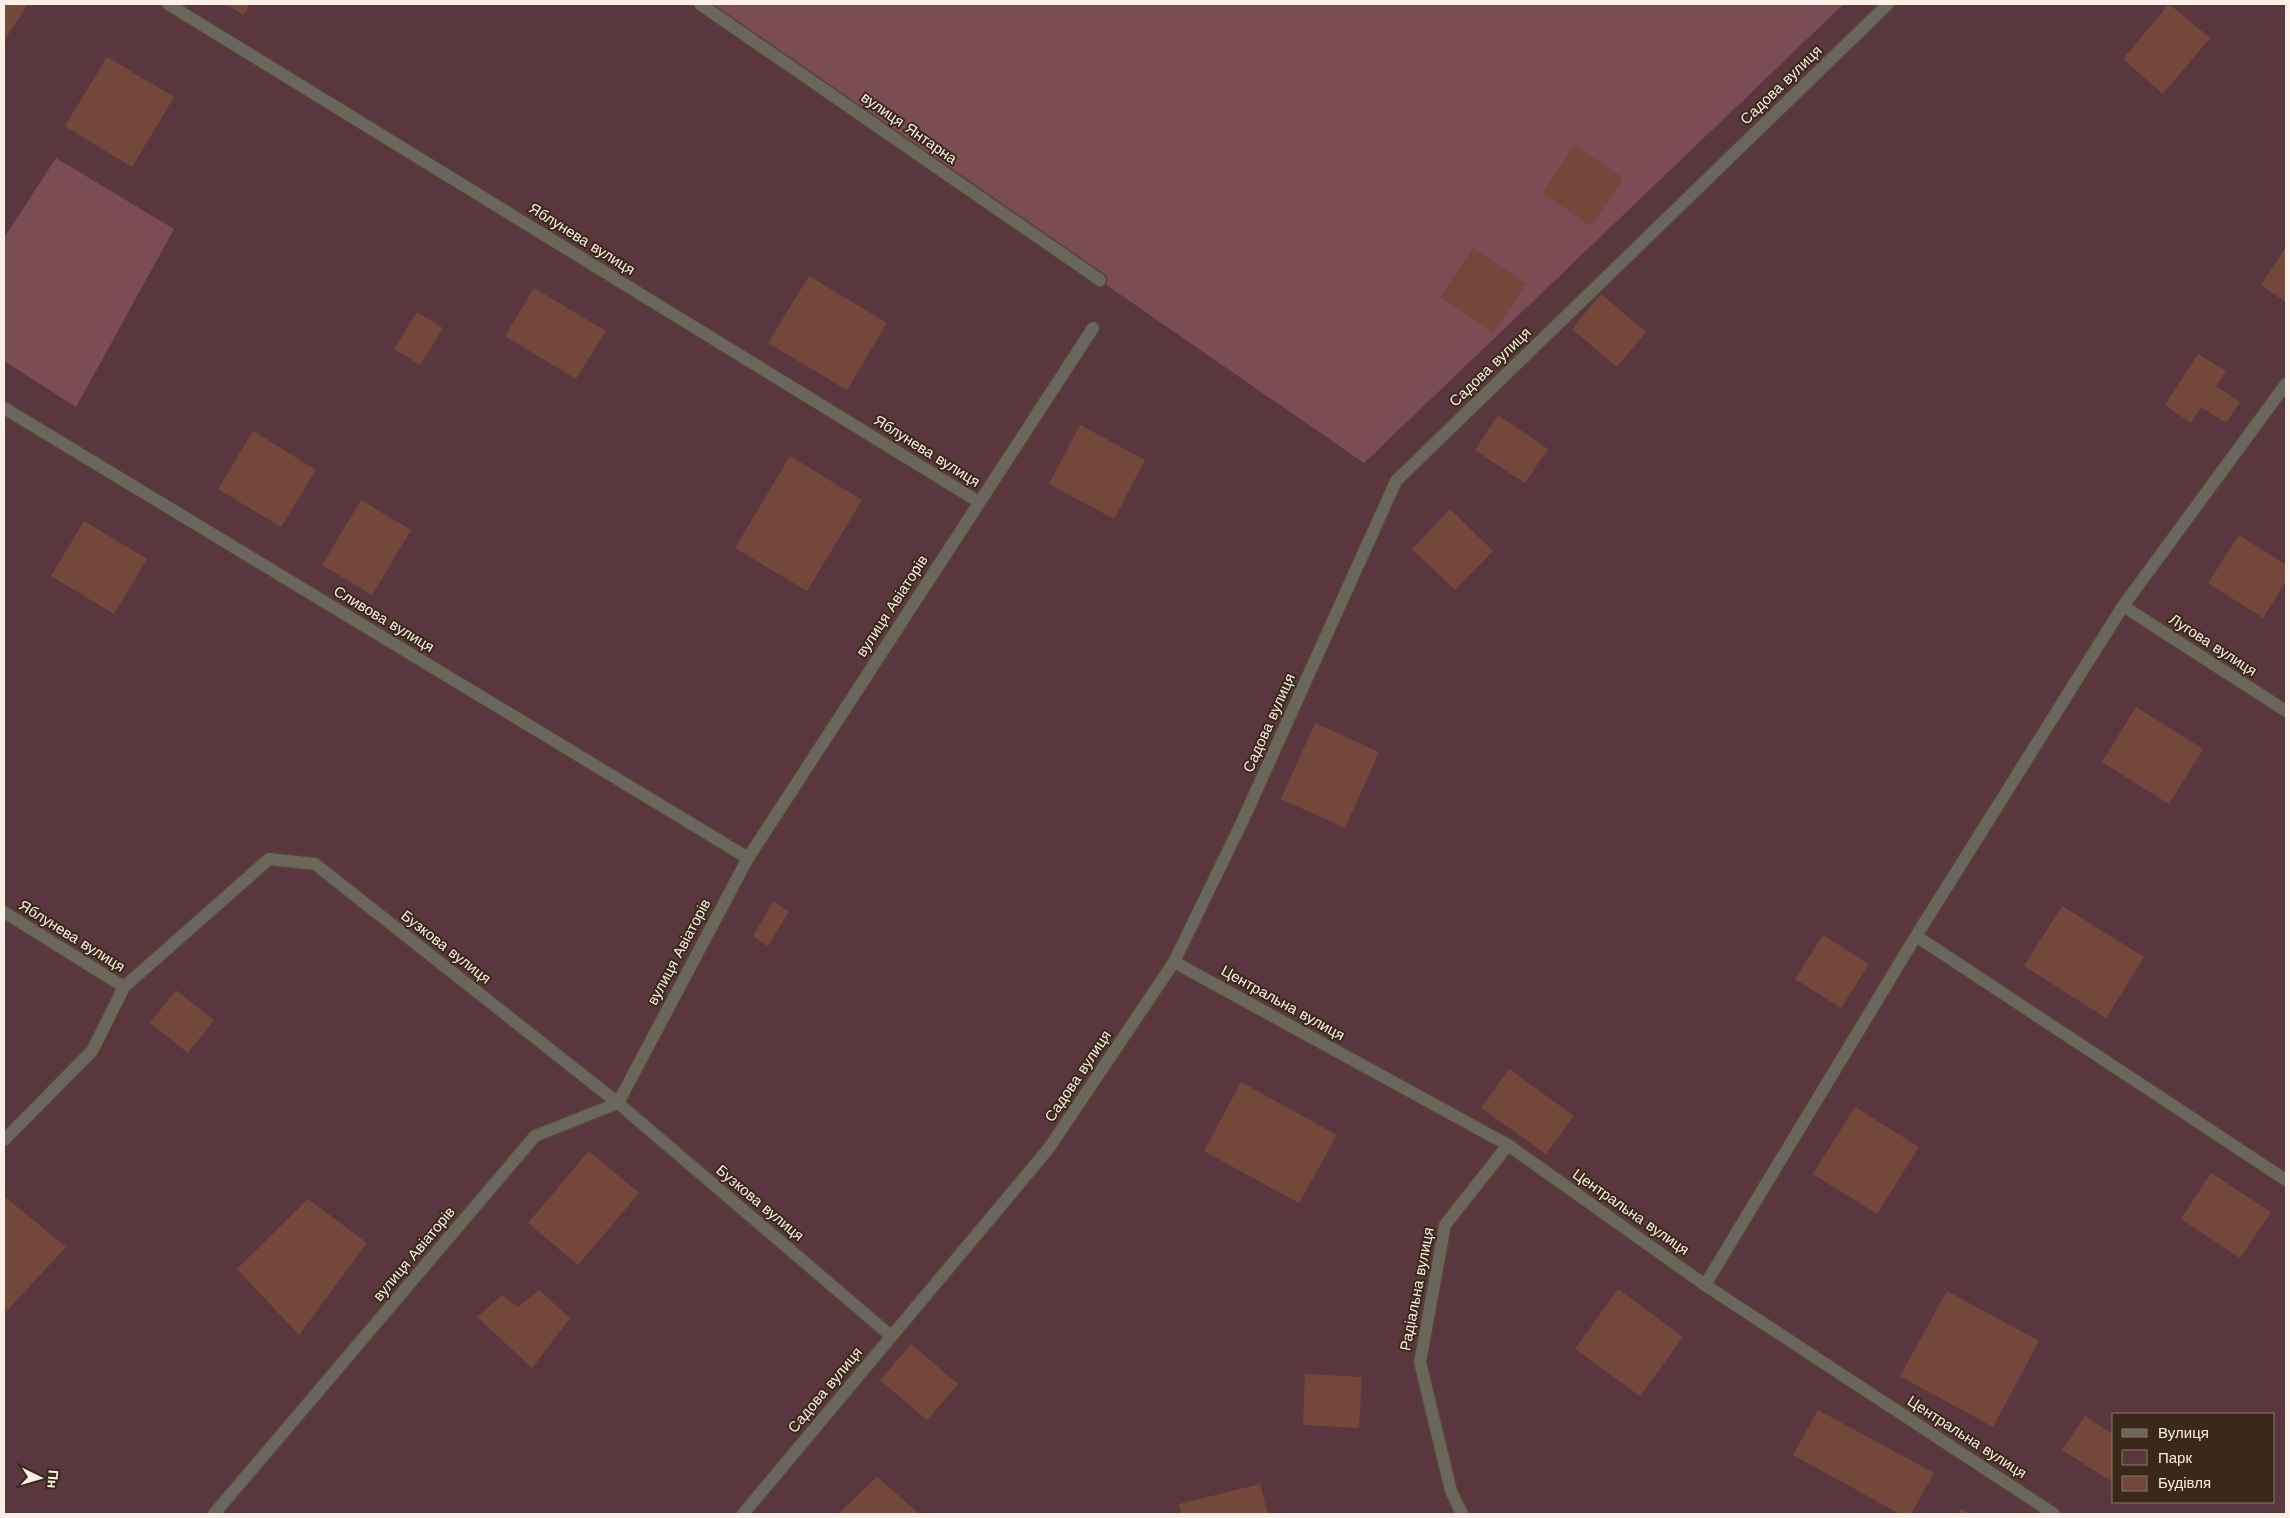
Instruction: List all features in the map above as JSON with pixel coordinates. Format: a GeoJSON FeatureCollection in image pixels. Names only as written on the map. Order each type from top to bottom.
{"type":"FeatureCollection","features":[{"type":"Feature","properties":{"kind":"street","name":"Яблунева вулиця"},"geometry":{"type":"LineString","coordinates":[[168,4],[979,502]]}},
{"type":"Feature","properties":{"kind":"street","name":"вулиця Янтарна"},"geometry":{"type":"LineString","coordinates":[[700,4],[1100,280]]}},
{"type":"Feature","properties":{"kind":"street","name":"Садова вулиця"},"geometry":{"type":"LineString","coordinates":[[743,1514],[1049,1148],[1174,962],[1243,820],[1396,481],[1888,4]]}},
{"type":"Feature","properties":{"kind":"street","name":"вулиця Авіаторів"},"geometry":{"type":"LineString","coordinates":[[214,1514],[535,1136],[618,1103],[748,858],[1093,328]]}},
{"type":"Feature","properties":{"kind":"street"},"geometry":{"type":"LineString","coordinates":[[1705,1284],[1916,936],[2123,606],[2286,384]]}},
{"type":"Feature","properties":{"kind":"street","name":"Сливова вулиця"},"geometry":{"type":"LineString","coordinates":[[4,408],[748,858]]}},
{"type":"Feature","properties":{"kind":"street","name":"Лугова вулиця"},"geometry":{"type":"LineString","coordinates":[[2123,606],[2286,710]]}},
{"type":"Feature","properties":{"kind":"street","name":"Бузкова вулиця"},"geometry":{"type":"LineString","coordinates":[[4,1140],[92,1051],[124,987],[269,859],[315,864],[618,1103],[891,1336]]}},
{"type":"Feature","properties":{"kind":"street","name":"Яблунева вулиця"},"geometry":{"type":"LineString","coordinates":[[4,912],[124,987]]}},
{"type":"Feature","properties":{"kind":"street"},"geometry":{"type":"LineString","coordinates":[[1916,936],[2286,1180]]}},
{"type":"Feature","properties":{"kind":"street","name":"Центральна вулиця"},"geometry":{"type":"LineString","coordinates":[[1174,962],[1508,1145],[1705,1284],[2054,1514]]}},
{"type":"Feature","properties":{"kind":"street","name":"Радіальна вулиця"},"geometry":{"type":"LineString","coordinates":[[1462,1514],[1451,1491],[1420,1362],[1445,1225],[1508,1145]]}},
{"type":"Feature","properties":{"kind":"green space"},"geometry":{"type":"Polygon","coordinates":[[[4,4],[700,4],[1364,462],[1844,4],[2286,4],[2286,1514],[4,1514],[4,4]]]}},
{"type":"Feature","properties":{"kind":"shaded area"},"geometry":{"type":"Polygon","coordinates":[[[700,4],[1844,4],[1364,463],[700,4]]]}},
{"type":"Feature","properties":{"kind":"shaded area"},"geometry":{"type":"Polygon","coordinates":[[[56,158],[174,229],[76,407],[4,361],[4,238],[56,158]]]}},
{"type":"Feature","properties":{"kind":"building"},"geometry":{"type":"Polygon","coordinates":[[[4,4],[28,4],[4,41],[4,4]]]}},
{"type":"Feature","properties":{"kind":"building"},"geometry":{"type":"Polygon","coordinates":[[[226,4],[250,4],[243,15],[226,4]]]}},
{"type":"Feature","properties":{"kind":"building"},"geometry":{"type":"Polygon","coordinates":[[[2169,4],[2210,38],[2163,94],[2123,59],[2169,4]]]}},
{"type":"Feature","properties":{"kind":"building"},"geometry":{"type":"Polygon","coordinates":[[[107,57],[174,97],[132,167],[65,126],[107,57]]]}},
{"type":"Feature","properties":{"kind":"building"},"geometry":{"type":"Polygon","coordinates":[[[1574,145],[1623,178],[1591,226],[1542,193],[1574,145]]]}},
{"type":"Feature","properties":{"kind":"building"},"geometry":{"type":"Polygon","coordinates":[[[2286,247],[2286,302],[2261,285],[2286,247]]]}},
{"type":"Feature","properties":{"kind":"building"},"geometry":{"type":"Polygon","coordinates":[[[1473,248],[1526,284],[1493,333],[1440,297],[1473,248]]]}},
{"type":"Feature","properties":{"kind":"building"},"geometry":{"type":"Polygon","coordinates":[[[809,276],[887,323],[847,390],[768,343],[809,276]]]}},
{"type":"Feature","properties":{"kind":"building"},"geometry":{"type":"Polygon","coordinates":[[[534,288],[606,331],[576,379],[505,336],[534,288]]]}},
{"type":"Feature","properties":{"kind":"building"},"geometry":{"type":"Polygon","coordinates":[[[1601,294],[1646,332],[1617,367],[1572,329],[1601,294]]]}},
{"type":"Feature","properties":{"kind":"building"},"geometry":{"type":"Polygon","coordinates":[[[417,312],[443,328],[420,365],[394,349],[417,312]]]}},
{"type":"Feature","properties":{"kind":"building"},"geometry":{"type":"Polygon","coordinates":[[[2198,354],[2226,371],[2216,386],[2240,402],[2226,423],[2201,407],[2191,423],[2165,405],[2198,354]]]}},
{"type":"Feature","properties":{"kind":"building"},"geometry":{"type":"Polygon","coordinates":[[[1498,415],[1548,449],[1525,483],[1475,450],[1498,415]]]}},
{"type":"Feature","properties":{"kind":"building"},"geometry":{"type":"Polygon","coordinates":[[[1080,425],[1145,460],[1114,519],[1049,484],[1080,425]]]}},
{"type":"Feature","properties":{"kind":"building"},"geometry":{"type":"Polygon","coordinates":[[[253,431],[316,470],[281,527],[218,489],[253,431]]]}},
{"type":"Feature","properties":{"kind":"building"},"geometry":{"type":"Polygon","coordinates":[[[790,456],[862,500],[807,591],[735,548],[790,456]]]}},
{"type":"Feature","properties":{"kind":"building"},"geometry":{"type":"Polygon","coordinates":[[[361,500],[411,530],[372,595],[322,565],[361,500]]]}},
{"type":"Feature","properties":{"kind":"building"},"geometry":{"type":"Polygon","coordinates":[[[1450,509],[1493,551],[1455,590],[1412,549],[1450,509]]]}},
{"type":"Feature","properties":{"kind":"building"},"geometry":{"type":"Polygon","coordinates":[[[84,521],[147,559],[114,614],[51,576],[84,521]]]}},
{"type":"Feature","properties":{"kind":"building"},"geometry":{"type":"Polygon","coordinates":[[[2239,535],[2286,565],[2286,581],[2263,618],[2208,583],[2239,535]]]}},
{"type":"Feature","properties":{"kind":"building"},"geometry":{"type":"Polygon","coordinates":[[[2136,707],[2203,749],[2169,804],[2102,762],[2136,707]]]}},
{"type":"Feature","properties":{"kind":"building"},"geometry":{"type":"Polygon","coordinates":[[[1315,723],[1379,752],[1345,828],[1281,799],[1315,723]]]}},
{"type":"Feature","properties":{"kind":"building"},"geometry":{"type":"Polygon","coordinates":[[[773,902],[789,911],[768,946],[753,936],[773,902]]]}},
{"type":"Feature","properties":{"kind":"building"},"geometry":{"type":"Polygon","coordinates":[[[2062,906],[2144,957],[2106,1018],[2024,966],[2062,906]]]}},
{"type":"Feature","properties":{"kind":"building"},"geometry":{"type":"Polygon","coordinates":[[[1823,935],[1869,964],[1841,1008],[1795,979],[1823,935]]]}},
{"type":"Feature","properties":{"kind":"building"},"geometry":{"type":"Polygon","coordinates":[[[176,990],[214,1020],[188,1053],[150,1023],[176,990]]]}},
{"type":"Feature","properties":{"kind":"building"},"geometry":{"type":"Polygon","coordinates":[[[1509,1069],[1574,1116],[1546,1154],[1481,1108],[1509,1069]]]}},
{"type":"Feature","properties":{"kind":"building"},"geometry":{"type":"Polygon","coordinates":[[[1241,1082],[1337,1135],[1299,1203],[1204,1151],[1241,1082]]]}},
{"type":"Feature","properties":{"kind":"building"},"geometry":{"type":"Polygon","coordinates":[[[1855,1107],[1919,1147],[1877,1214],[1813,1174],[1855,1107]]]}},
{"type":"Feature","properties":{"kind":"building"},"geometry":{"type":"Polygon","coordinates":[[[589,1151],[639,1193],[578,1265],[528,1223],[589,1151]]]}},
{"type":"Feature","properties":{"kind":"building"},"geometry":{"type":"Polygon","coordinates":[[[2211,1173],[2271,1212],[2240,1258],[2181,1219],[2211,1173]]]}},
{"type":"Feature","properties":{"kind":"building"},"geometry":{"type":"Polygon","coordinates":[[[4,1196],[66,1247],[4,1314],[4,1196]]]}},
{"type":"Feature","properties":{"kind":"building"},"geometry":{"type":"Polygon","coordinates":[[[308,1199],[367,1243],[299,1335],[237,1269],[308,1199]]]}},
{"type":"Feature","properties":{"kind":"building"},"geometry":{"type":"Polygon","coordinates":[[[1618,1289],[1683,1337],[1640,1396],[1575,1349],[1618,1289]]]}},
{"type":"Feature","properties":{"kind":"building"},"geometry":{"type":"Polygon","coordinates":[[[539,1290],[570,1318],[532,1368],[477,1317],[502,1295],[518,1307],[539,1290]]]}},
{"type":"Feature","properties":{"kind":"building"},"geometry":{"type":"Polygon","coordinates":[[[1947,1291],[2039,1341],[1993,1427],[1900,1376],[1947,1291]]]}},
{"type":"Feature","properties":{"kind":"building"},"geometry":{"type":"Polygon","coordinates":[[[911,1344],[958,1384],[927,1420],[880,1380],[911,1344]]]}},
{"type":"Feature","properties":{"kind":"building"},"geometry":{"type":"Polygon","coordinates":[[[1305,1374],[1362,1377],[1359,1428],[1303,1425],[1305,1374]]]}},
{"type":"Feature","properties":{"kind":"building"},"geometry":{"type":"Polygon","coordinates":[[[1818,1410],[1934,1473],[1911,1514],[1900,1514],[1793,1455],[1818,1410]]]}},
{"type":"Feature","properties":{"kind":"building"},"geometry":{"type":"Polygon","coordinates":[[[2085,1416],[2112,1434],[2112,1482],[2062,1450],[2085,1416]]]}},
{"type":"Feature","properties":{"kind":"building"},"geometry":{"type":"Polygon","coordinates":[[[877,1477],[917,1512],[915,1514],[838,1514],[877,1477]]]}},
{"type":"Feature","properties":{"kind":"building"},"geometry":{"type":"Polygon","coordinates":[[[1260,1484],[1268,1514],[1181,1514],[1179,1504],[1260,1484]]]}},
{"type":"Feature","properties":{"kind":"building"},"geometry":{"type":"Polygon","coordinates":[[[1961,1509],[1970,1514],[1958,1514],[1961,1509]]]}}]}
